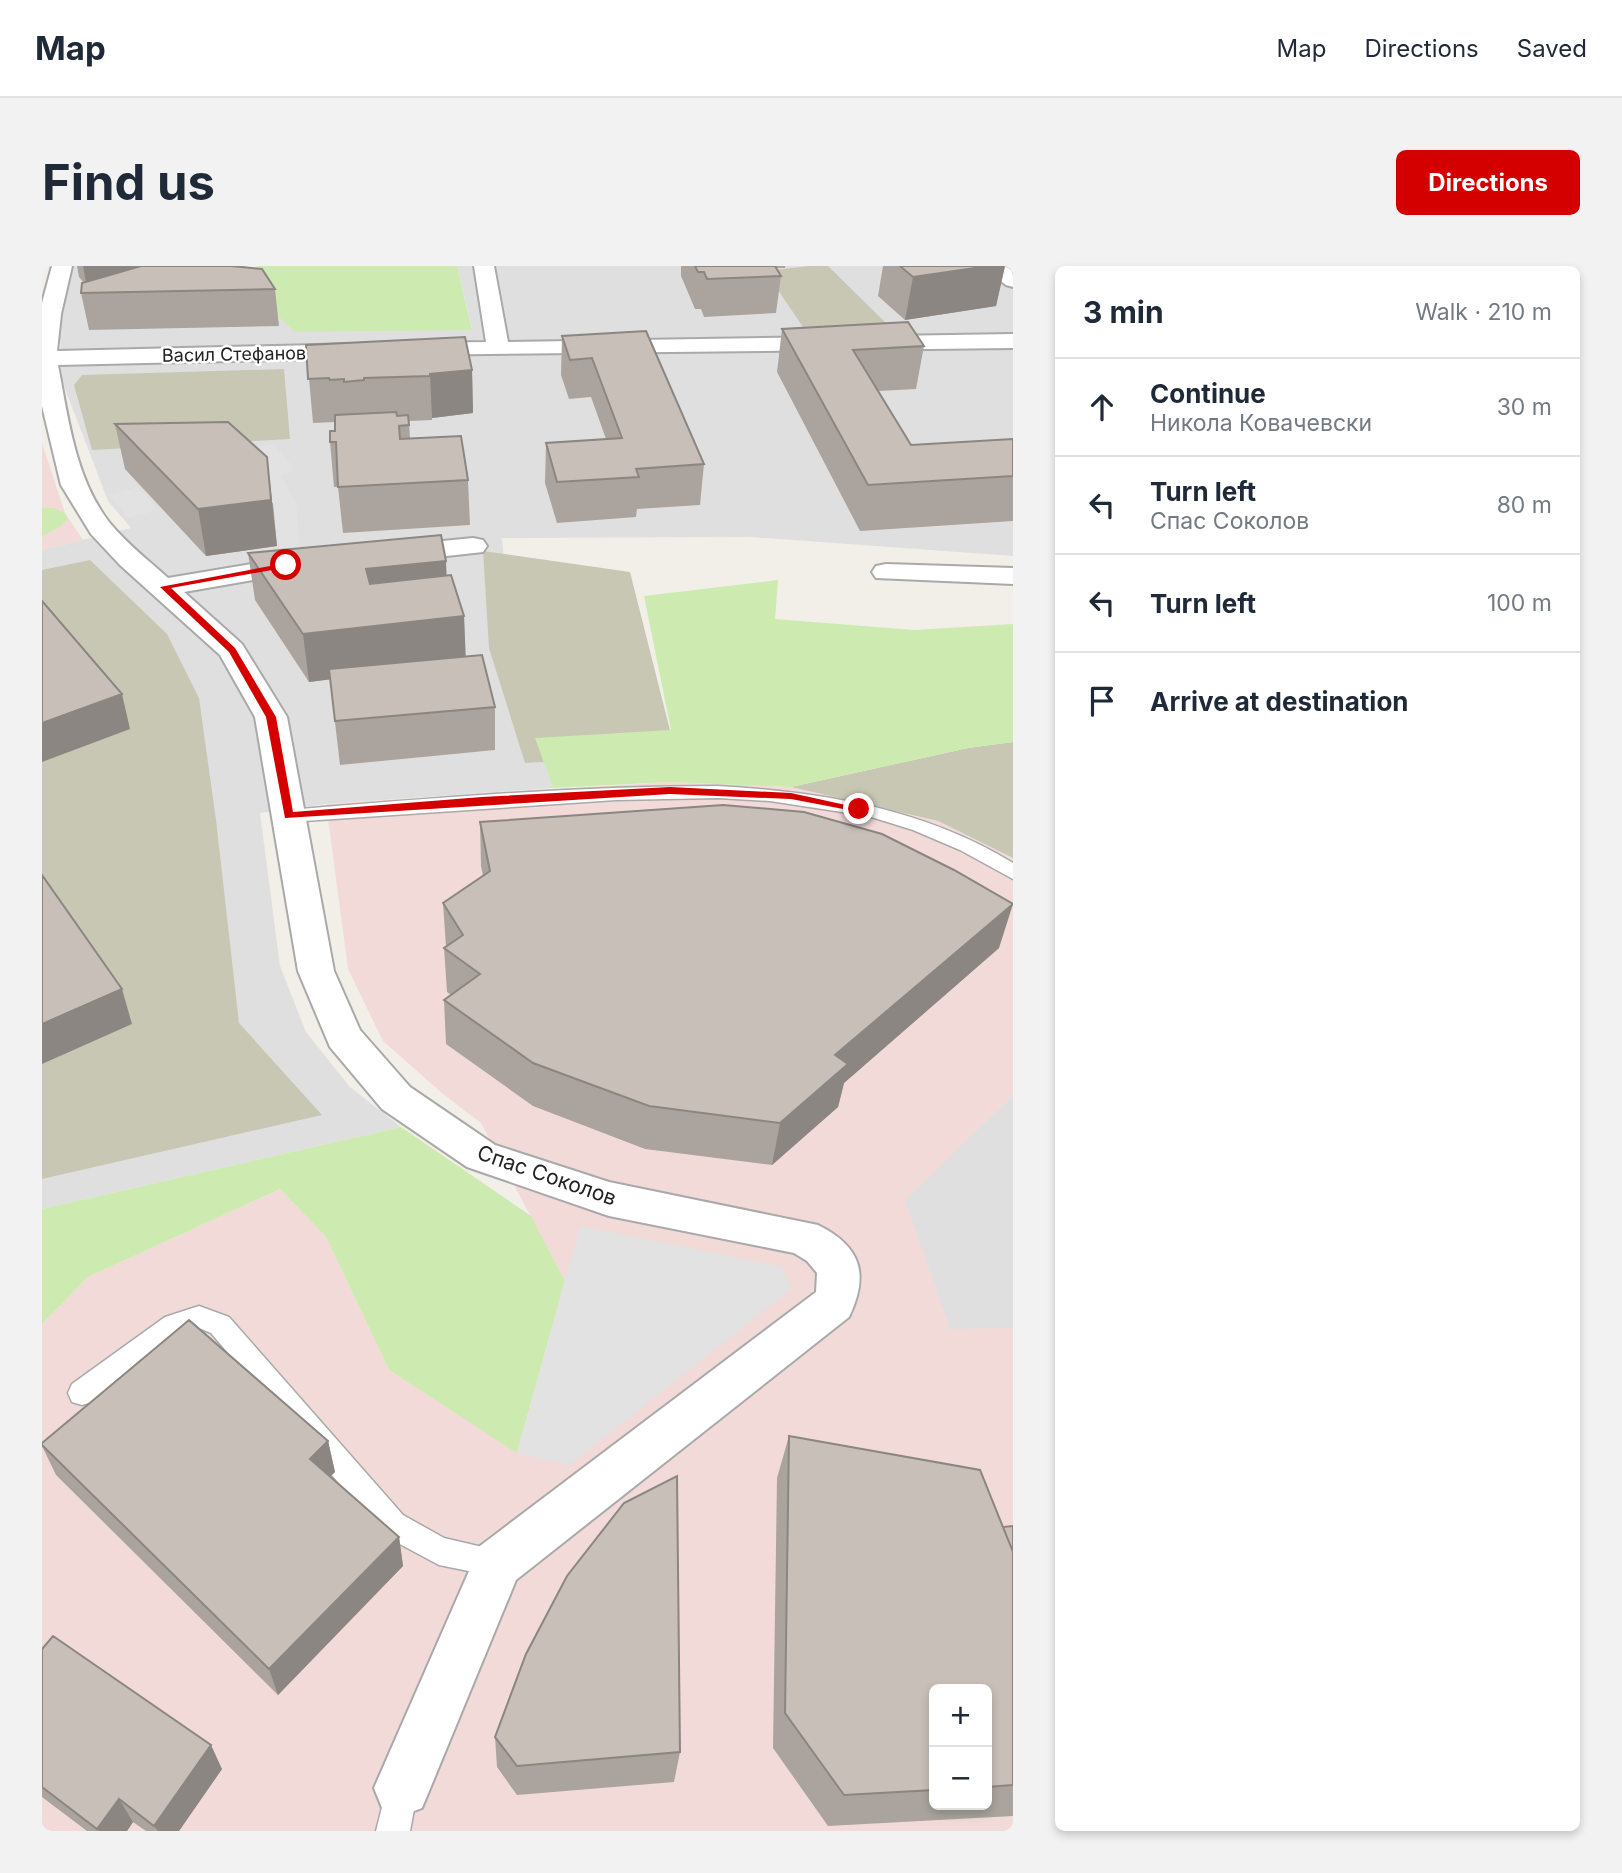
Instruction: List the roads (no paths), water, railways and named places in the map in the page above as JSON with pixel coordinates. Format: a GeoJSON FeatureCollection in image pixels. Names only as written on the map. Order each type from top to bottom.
{"type":"FeatureCollection","features":[{"type":"Feature","properties":{"kind":"street","name":"Спас Соколов"},"geometry":{"type":"LineString","coordinates":[[62,266],[43,358],[57,422],[81,499],[100,528],[130,559],[232,650],[271,717],[316,971],[344,1037],[396,1098],[481,1156],[609,1199],[803,1237],[818,1243],[830,1253],[838,1266],[841,1279],[833,1304],[498,1563],[402,1788]]}},
{"type":"Feature","properties":{"kind":"street"},"geometry":{"type":"LineString","coordinates":[[484,266],[498,349]]}},
{"type":"Feature","properties":{"kind":"street"},"geometry":{"type":"LineString","coordinates":[[991,266],[1013,281]]}},
{"type":"Feature","properties":{"kind":"street","name":"Васил Стефанов"},"geometry":{"type":"LineString","coordinates":[[43,358],[1013,341]]}},
{"type":"Feature","properties":{"kind":"street"},"geometry":{"type":"LineString","coordinates":[[361,557],[473,546]]}},
{"type":"Feature","properties":{"kind":"street"},"geometry":{"type":"LineString","coordinates":[[164,587],[323,561]]}},
{"type":"Feature","properties":{"kind":"street"},"geometry":{"type":"LineString","coordinates":[[886,572],[1013,576]]}},
{"type":"Feature","properties":{"kind":"lane"},"geometry":{"type":"LineString","coordinates":[[289,816],[482,800],[670,790],[791,796],[871,812],[967,845],[1013,872]]}},
{"type":"Feature","properties":{"kind":"lane"},"geometry":{"type":"LineString","coordinates":[[82,1393],[174,1325],[199,1317],[219,1325],[393,1525],[439,1551],[498,1563]]}},
{"type":"Feature","properties":{"kind":"lane"},"geometry":{"type":"LineString","coordinates":[[393,1831],[402,1788]]}}]}
